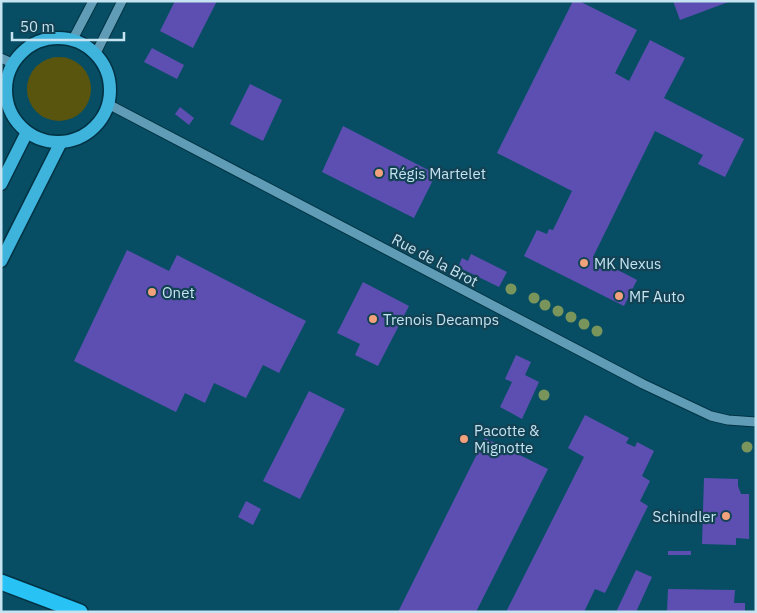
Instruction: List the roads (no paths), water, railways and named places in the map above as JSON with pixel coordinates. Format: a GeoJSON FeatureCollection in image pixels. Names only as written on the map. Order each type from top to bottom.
{"type":"FeatureCollection","features":[{"type":"Feature","properties":{"kind":"highway"},"geometry":{"type":"LineString","coordinates":[[1,582],[80,612]]}},
{"type":"Feature","properties":{"kind":"main road"},"geometry":{"type":"LineString","coordinates":[[56,37],[73,39],[96,53],[104,64],[109,77],[110,90],[108,104],[103,116],[95,127],[85,135],[61,142],[43,140],[27,132],[16,121],[9,108],[6,93],[7,61],[38,41],[56,37]]}},
{"type":"Feature","properties":{"kind":"main road"},"geometry":{"type":"LineString","coordinates":[[1,184],[27,132]]}},
{"type":"Feature","properties":{"kind":"main road"},"geometry":{"type":"LineString","coordinates":[[1,261],[61,142]]}},
{"type":"Feature","properties":{"kind":"street"},"geometry":{"type":"LineString","coordinates":[[73,39],[93,1]]}},
{"type":"Feature","properties":{"kind":"street"},"geometry":{"type":"LineString","coordinates":[[96,53],[122,1]]}},
{"type":"Feature","properties":{"kind":"street","name":"Rue de la Brot"},"geometry":{"type":"LineString","coordinates":[[108,104],[643,384],[711,416],[728,420],[756,422]]}},
{"type":"Feature","properties":{"kind":"place","name":"Régis Martelet"},"geometry":{"type":"Point","coordinates":[379,173]}},
{"type":"Feature","properties":{"kind":"place","name":"MK Nexus"},"geometry":{"type":"Point","coordinates":[584,263]}},
{"type":"Feature","properties":{"kind":"place","name":"Onet"},"geometry":{"type":"Point","coordinates":[152,292]}},
{"type":"Feature","properties":{"kind":"place","name":"MF Auto"},"geometry":{"type":"Point","coordinates":[619,296]}},
{"type":"Feature","properties":{"kind":"place","name":"Trenois Decamps"},"geometry":{"type":"Point","coordinates":[373,319]}},
{"type":"Feature","properties":{"kind":"place","name":"Pacotte & Mignotte"},"geometry":{"type":"Point","coordinates":[464,439]}},
{"type":"Feature","properties":{"kind":"place","name":"Schindler"},"geometry":{"type":"Point","coordinates":[726,516]}}]}
